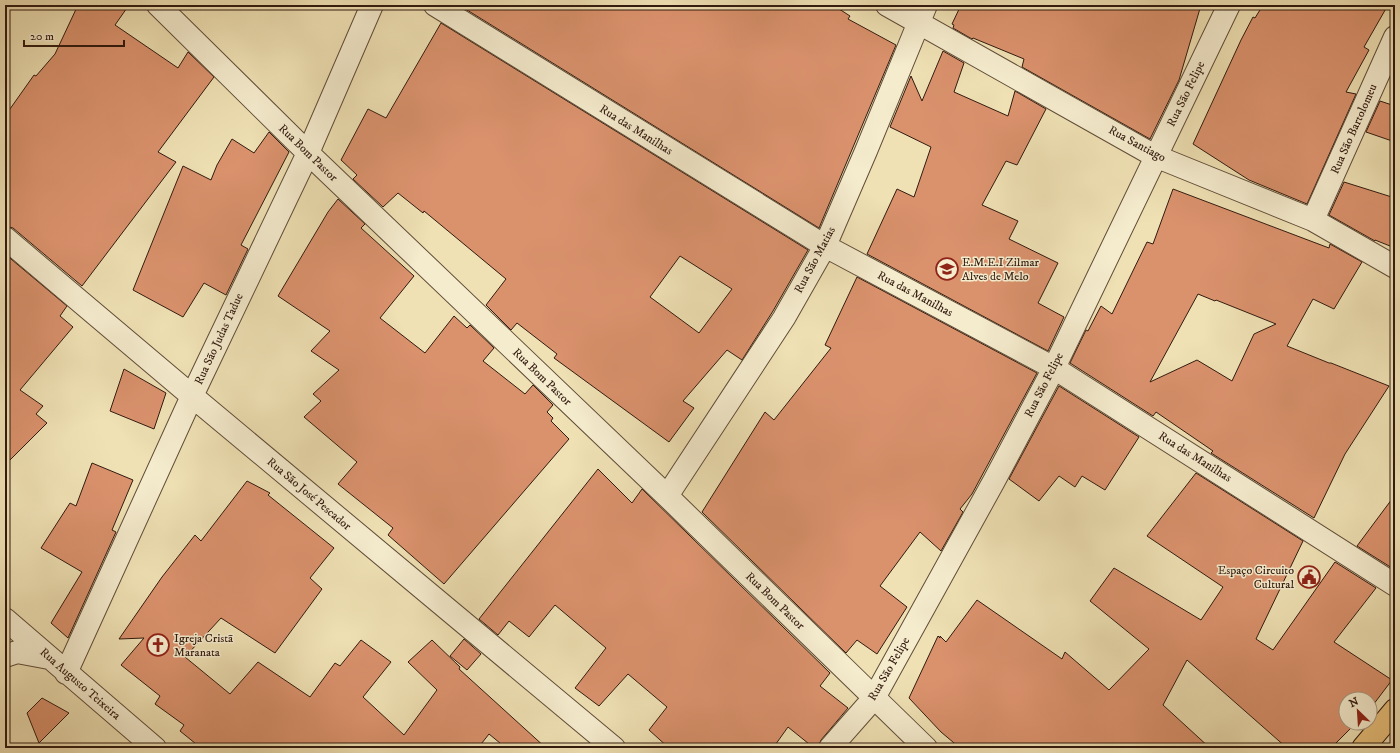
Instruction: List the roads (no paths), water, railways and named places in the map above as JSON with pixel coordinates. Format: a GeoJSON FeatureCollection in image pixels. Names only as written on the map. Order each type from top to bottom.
{"type":"FeatureCollection","features":[{"type":"Feature","properties":{"kind":"main road"},"geometry":{"type":"LineString","coordinates":[[1363,748],[1395,710]]}},
{"type":"Feature","properties":{"kind":"street","name":"Rua Bom Pastor"},"geometry":{"type":"LineString","coordinates":[[158,5],[308,153],[667,496],[926,748]]}},
{"type":"Feature","properties":{"kind":"street","name":"Rua São Judas Tadue"},"geometry":{"type":"LineString","coordinates":[[66,673],[192,396],[308,153],[372,5]]}},
{"type":"Feature","properties":{"kind":"street","name":"Rua das Manilhas"},"geometry":{"type":"LineString","coordinates":[[435,5],[825,246],[1054,368],[1395,585]]}},
{"type":"Feature","properties":{"kind":"street","name":"Rua Santiago"},"geometry":{"type":"LineString","coordinates":[[887,5],[922,14],[1156,156],[1313,220],[1395,267]]}},
{"type":"Feature","properties":{"kind":"street","name":"Rua São Felipe"},"geometry":{"type":"LineString","coordinates":[[830,748],[874,698],[990,488],[1054,368],[1229,5]]}},
{"type":"Feature","properties":{"kind":"street","name":"Rua São Matias"},"geometry":{"type":"LineString","coordinates":[[667,496],[784,318],[825,246],[866,152],[922,14]]}},
{"type":"Feature","properties":{"kind":"street","name":"Rua São Bartolomeu"},"geometry":{"type":"LineString","coordinates":[[1313,220],[1395,38]]}},
{"type":"Feature","properties":{"kind":"street","name":"Rua São José Pescador"},"geometry":{"type":"LineString","coordinates":[[5,238],[614,748]]}},
{"type":"Feature","properties":{"kind":"street","name":"Rua Augusto Teixeira"},"geometry":{"type":"LineString","coordinates":[[5,619],[155,748]]}},
{"type":"Feature","properties":{"kind":"street"},"geometry":{"type":"LineString","coordinates":[[5,656],[17,652],[49,658]]}},
{"type":"Feature","properties":{"kind":"place","name":"E.M.E.I Zilmar Alves de Melo"},"geometry":{"type":"Point","coordinates":[947,269]}},
{"type":"Feature","properties":{"kind":"place","name":"Espaço Circuito Cultural"},"geometry":{"type":"Point","coordinates":[1309,577]}},
{"type":"Feature","properties":{"kind":"place","name":"Igreja Cristã Maranata"},"geometry":{"type":"Point","coordinates":[158,645]}}]}
